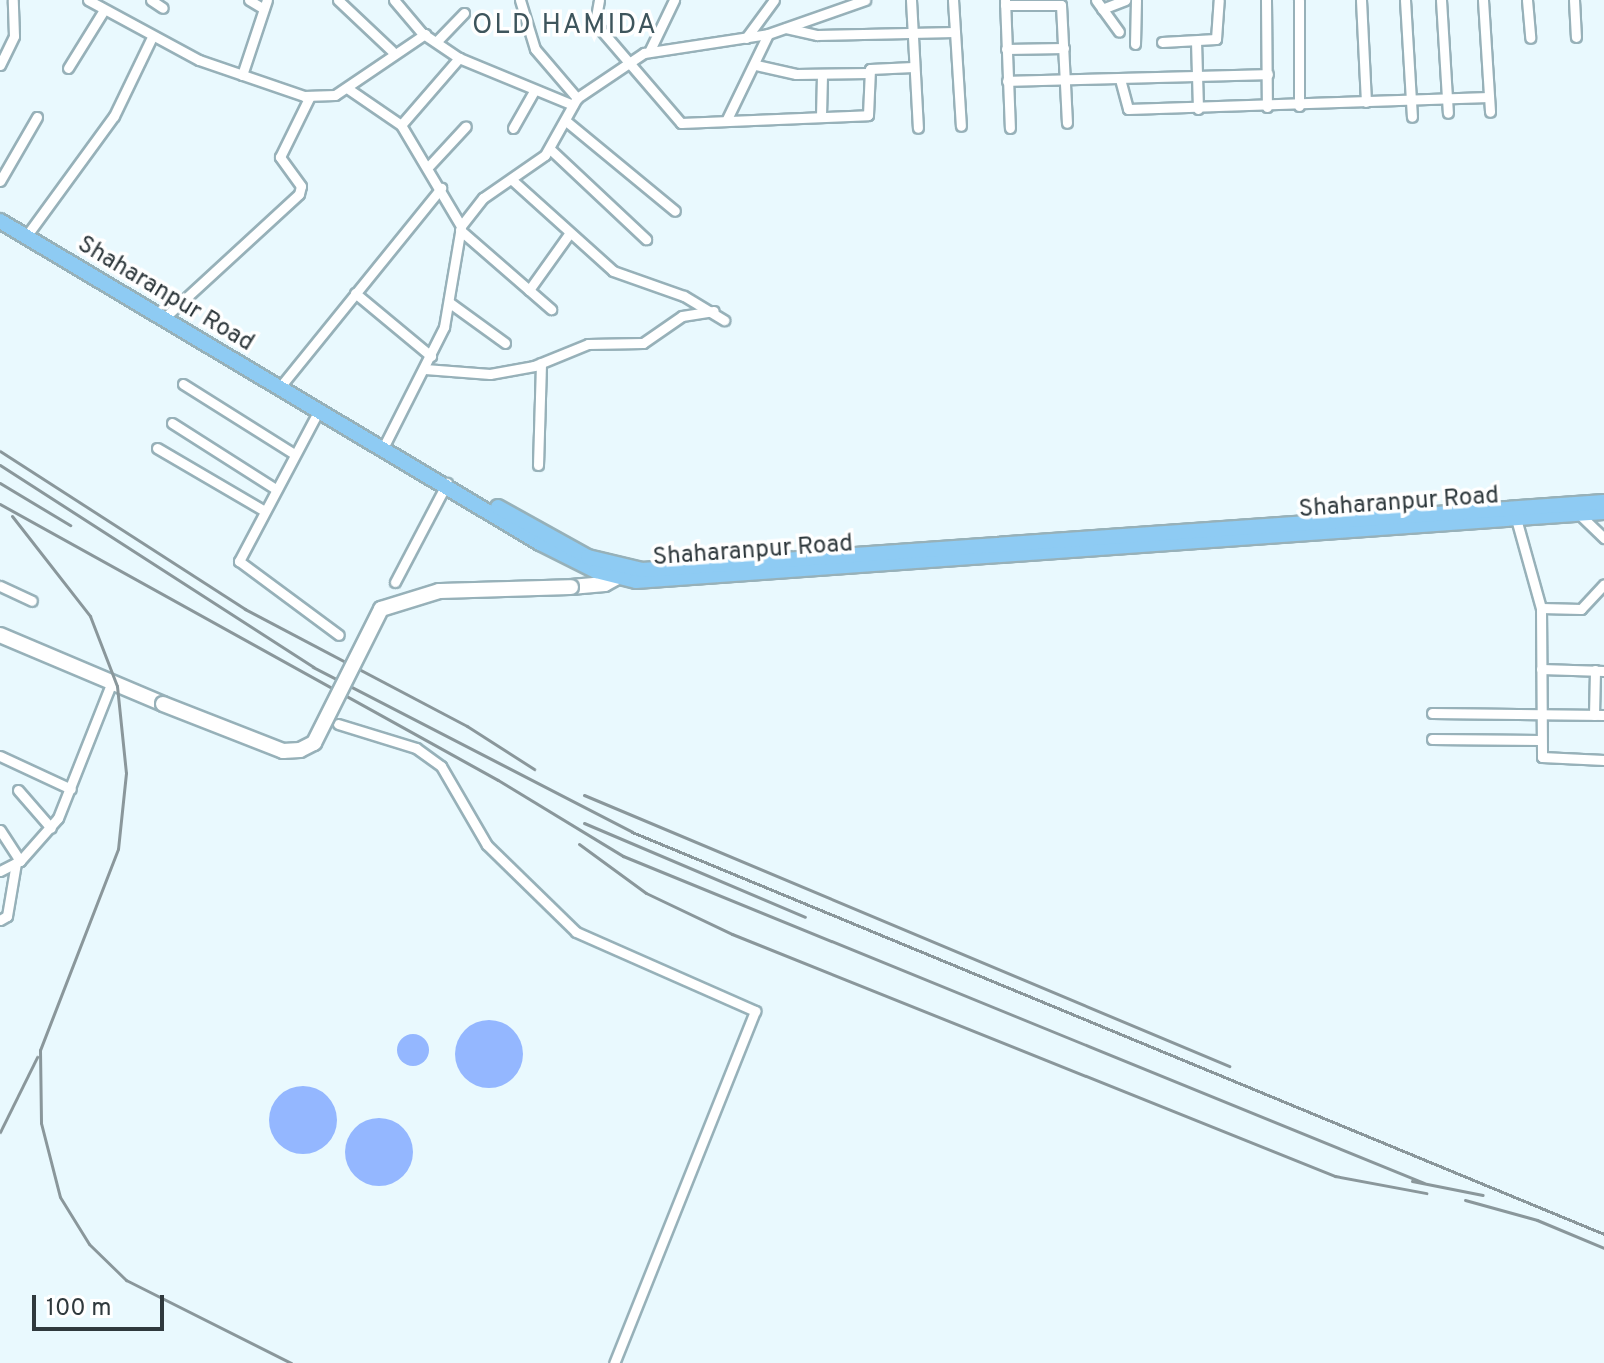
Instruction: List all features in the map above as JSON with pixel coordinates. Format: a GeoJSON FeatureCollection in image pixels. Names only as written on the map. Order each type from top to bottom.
{"type":"FeatureCollection","features":[{"type":"Feature","properties":{"kind":"main road","name":"Shaharanpur Road"},"geometry":{"type":"LineString","coordinates":[[0,213],[318,412],[385,446]]}},
{"type":"Feature","properties":{"kind":"main road","name":"Shaharanpur Road"},"geometry":{"type":"LineString","coordinates":[[0,221],[284,382],[447,483],[588,557],[626,573],[1515,513],[1604,502]]}},
{"type":"Feature","properties":{"kind":"main road","name":"Shaharanpur Road"},"geometry":{"type":"LineString","coordinates":[[1515,513],[1604,512]]}},
{"type":"Feature","properties":{"kind":"main road"},"geometry":{"type":"LineString","coordinates":[[0,635],[111,684],[283,751],[300,750],[314,743],[381,609],[439,591],[571,587],[626,573]]}},
{"type":"Feature","properties":{"kind":"street"},"geometry":{"type":"LineString","coordinates":[[0,65],[14,36],[13,0]]}},
{"type":"Feature","properties":{"kind":"street"},"geometry":{"type":"LineString","coordinates":[[88,0],[152,37],[242,75],[310,96],[347,88],[392,51],[425,34]]}},
{"type":"Feature","properties":{"kind":"street"},"geometry":{"type":"LineString","coordinates":[[151,0],[163,8]]}},
{"type":"Feature","properties":{"kind":"street"},"geometry":{"type":"LineString","coordinates":[[242,75],[265,4],[249,0]]}},
{"type":"Feature","properties":{"kind":"street"},"geometry":{"type":"LineString","coordinates":[[338,0],[392,51]]}},
{"type":"Feature","properties":{"kind":"street"},"geometry":{"type":"LineString","coordinates":[[394,0],[425,34],[459,58],[534,91],[575,102]]}},
{"type":"Feature","properties":{"kind":"street"},"geometry":{"type":"LineString","coordinates":[[520,0],[535,49],[575,102]]}},
{"type":"Feature","properties":{"kind":"street"},"geometry":{"type":"LineString","coordinates":[[599,0],[593,20],[632,61],[681,123],[871,114],[869,73]]}},
{"type":"Feature","properties":{"kind":"street"},"geometry":{"type":"LineString","coordinates":[[649,52],[674,0]]}},
{"type":"Feature","properties":{"kind":"street"},"geometry":{"type":"LineString","coordinates":[[746,38],[774,0]]}},
{"type":"Feature","properties":{"kind":"street"},"geometry":{"type":"LineString","coordinates":[[385,446],[431,356],[450,303],[461,228],[483,198],[550,149],[575,102],[649,52],[768,34],[865,0]]}},
{"type":"Feature","properties":{"kind":"street"},"geometry":{"type":"LineString","coordinates":[[911,0],[918,128]]}},
{"type":"Feature","properties":{"kind":"street"},"geometry":{"type":"LineString","coordinates":[[953,0],[961,126]]}},
{"type":"Feature","properties":{"kind":"street"},"geometry":{"type":"LineString","coordinates":[[1119,32],[1099,4],[1125,0]]}},
{"type":"Feature","properties":{"kind":"street"},"geometry":{"type":"LineString","coordinates":[[1135,44],[1136,0]]}},
{"type":"Feature","properties":{"kind":"street"},"geometry":{"type":"LineString","coordinates":[[1162,42],[1196,41],[1218,36],[1219,0]]}},
{"type":"Feature","properties":{"kind":"street"},"geometry":{"type":"LineString","coordinates":[[1266,0],[1267,107]]}},
{"type":"Feature","properties":{"kind":"street"},"geometry":{"type":"LineString","coordinates":[[1299,0],[1299,106]]}},
{"type":"Feature","properties":{"kind":"street"},"geometry":{"type":"LineString","coordinates":[[1361,0],[1366,102]]}},
{"type":"Feature","properties":{"kind":"street"},"geometry":{"type":"LineString","coordinates":[[1405,0],[1412,117]]}},
{"type":"Feature","properties":{"kind":"street"},"geometry":{"type":"LineString","coordinates":[[1441,0],[1448,113]]}},
{"type":"Feature","properties":{"kind":"street"},"geometry":{"type":"LineString","coordinates":[[1483,0],[1490,112]]}},
{"type":"Feature","properties":{"kind":"street"},"geometry":{"type":"LineString","coordinates":[[1527,0],[1530,38]]}},
{"type":"Feature","properties":{"kind":"street"},"geometry":{"type":"LineString","coordinates":[[1574,0],[1576,37]]}},
{"type":"Feature","properties":{"kind":"street"},"geometry":{"type":"LineString","coordinates":[[1010,128],[1005,2],[1060,3],[1067,123]]}},
{"type":"Feature","properties":{"kind":"street"},"geometry":{"type":"LineString","coordinates":[[68,68],[104,10]]}},
{"type":"Feature","properties":{"kind":"street"},"geometry":{"type":"LineString","coordinates":[[437,41],[464,13]]}},
{"type":"Feature","properties":{"kind":"street"},"geometry":{"type":"LineString","coordinates":[[786,28],[817,35],[955,32]]}},
{"type":"Feature","properties":{"kind":"street"},"geometry":{"type":"LineString","coordinates":[[727,119],[756,65],[768,34]]}},
{"type":"Feature","properties":{"kind":"street"},"geometry":{"type":"LineString","coordinates":[[30,231],[114,116],[152,37]]}},
{"type":"Feature","properties":{"kind":"street"},"geometry":{"type":"LineString","coordinates":[[1196,41],[1198,109]]}},
{"type":"Feature","properties":{"kind":"street"},"geometry":{"type":"LineString","coordinates":[[1006,49],[1064,48]]}},
{"type":"Feature","properties":{"kind":"street"},"geometry":{"type":"LineString","coordinates":[[401,125],[459,58]]}},
{"type":"Feature","properties":{"kind":"street"},"geometry":{"type":"LineString","coordinates":[[756,65],[822,75],[913,67]]}},
{"type":"Feature","properties":{"kind":"street"},"geometry":{"type":"LineString","coordinates":[[1007,81],[1268,74]]}},
{"type":"Feature","properties":{"kind":"street"},"geometry":{"type":"LineString","coordinates":[[821,116],[822,75]]}},
{"type":"Feature","properties":{"kind":"street"},"geometry":{"type":"LineString","coordinates":[[1120,79],[1125,108],[1267,107],[1489,97]]}},
{"type":"Feature","properties":{"kind":"street"},"geometry":{"type":"LineString","coordinates":[[347,88],[401,125],[429,166],[461,228],[551,309]]}},
{"type":"Feature","properties":{"kind":"street"},"geometry":{"type":"LineString","coordinates":[[513,128],[534,91]]}},
{"type":"Feature","properties":{"kind":"street"},"geometry":{"type":"LineString","coordinates":[[166,317],[299,194],[301,186],[280,157],[310,96]]}},
{"type":"Feature","properties":{"kind":"street"},"geometry":{"type":"LineString","coordinates":[[0,181],[37,117]]}},
{"type":"Feature","properties":{"kind":"street"},"geometry":{"type":"LineString","coordinates":[[566,121],[675,211]]}},
{"type":"Feature","properties":{"kind":"street"},"geometry":{"type":"LineString","coordinates":[[429,166],[466,126]]}},
{"type":"Feature","properties":{"kind":"street"},"geometry":{"type":"LineString","coordinates":[[550,149],[646,239]]}},
{"type":"Feature","properties":{"kind":"street"},"geometry":{"type":"LineString","coordinates":[[511,179],[569,234],[620,275],[714,311],[724,320]]}},
{"type":"Feature","properties":{"kind":"street"},"geometry":{"type":"LineString","coordinates":[[284,382],[441,188]]}},
{"type":"Feature","properties":{"kind":"street"},"geometry":{"type":"LineString","coordinates":[[529,290],[569,234]]}},
{"type":"Feature","properties":{"kind":"street"},"geometry":{"type":"LineString","coordinates":[[355,293],[431,356]]}},
{"type":"Feature","properties":{"kind":"street"},"geometry":{"type":"LineString","coordinates":[[450,303],[505,343]]}},
{"type":"Feature","properties":{"kind":"street"},"geometry":{"type":"LineString","coordinates":[[425,369],[490,374],[541,363],[588,344],[643,343],[682,316],[714,311]]}},
{"type":"Feature","properties":{"kind":"street"},"geometry":{"type":"LineString","coordinates":[[538,465],[541,363]]}},
{"type":"Feature","properties":{"kind":"street"},"geometry":{"type":"LineString","coordinates":[[183,384],[294,454]]}},
{"type":"Feature","properties":{"kind":"street"},"geometry":{"type":"LineString","coordinates":[[318,412],[274,488],[240,562],[339,635]]}},
{"type":"Feature","properties":{"kind":"street"},"geometry":{"type":"LineString","coordinates":[[172,423],[274,488]]}},
{"type":"Feature","properties":{"kind":"street"},"geometry":{"type":"LineString","coordinates":[[157,448],[263,510]]}},
{"type":"Feature","properties":{"kind":"street"},"geometry":{"type":"LineString","coordinates":[[395,582],[447,483]]}},
{"type":"Feature","properties":{"kind":"street"},"geometry":{"type":"LineString","coordinates":[[1515,513],[1541,608],[1540,740],[1544,759],[1604,760]]}},
{"type":"Feature","properties":{"kind":"street"},"geometry":{"type":"LineString","coordinates":[[1579,514],[1604,538]]}},
{"type":"Feature","properties":{"kind":"street"},"geometry":{"type":"LineString","coordinates":[[1541,608],[1581,609],[1604,584]]}},
{"type":"Feature","properties":{"kind":"street"},"geometry":{"type":"LineString","coordinates":[[0,586],[32,601]]}},
{"type":"Feature","properties":{"kind":"street"},"geometry":{"type":"LineString","coordinates":[[1432,713],[1599,715],[1599,670],[1541,669]]}},
{"type":"Feature","properties":{"kind":"street"},"geometry":{"type":"LineString","coordinates":[[0,871],[18,862],[51,828],[71,789],[111,684]]}},
{"type":"Feature","properties":{"kind":"street"},"geometry":{"type":"LineString","coordinates":[[338,724],[416,748],[441,766],[487,845],[576,932],[755,1011],[614,1363]]}},
{"type":"Feature","properties":{"kind":"street"},"geometry":{"type":"LineString","coordinates":[[1432,739],[1540,740]]}},
{"type":"Feature","properties":{"kind":"street"},"geometry":{"type":"LineString","coordinates":[[0,756],[71,789]]}},
{"type":"Feature","properties":{"kind":"street"},"geometry":{"type":"LineString","coordinates":[[18,790],[51,828]]}},
{"type":"Feature","properties":{"kind":"street"},"geometry":{"type":"LineString","coordinates":[[0,830],[18,862],[7,916],[0,920]]}},
{"type":"Feature","properties":{"kind":"water"},"geometry":{"type":"Polygon","coordinates":[[[489,1020],[513,1030],[523,1054],[513,1078],[489,1088],[465,1078],[455,1054],[465,1030],[489,1020]]]}},
{"type":"Feature","properties":{"kind":"water"},"geometry":{"type":"Polygon","coordinates":[[[413,1034],[424,1039],[429,1050],[424,1061],[413,1066],[402,1061],[397,1050],[402,1039],[413,1034]]]}},
{"type":"Feature","properties":{"kind":"water"},"geometry":{"type":"Polygon","coordinates":[[[303,1086],[327,1096],[337,1120],[327,1144],[303,1154],[279,1144],[269,1120],[279,1096],[303,1086]]]}},
{"type":"Feature","properties":{"kind":"water"},"geometry":{"type":"Polygon","coordinates":[[[379,1118],[403,1128],[413,1152],[403,1176],[379,1186],[355,1176],[345,1152],[355,1128],[379,1118]]]}},
{"type":"Feature","properties":{"kind":"railway"},"geometry":{"type":"LineString","coordinates":[[0,451],[245,609],[467,726],[534,769]]}},
{"type":"Feature","properties":{"kind":"railway"},"geometry":{"type":"LineString","coordinates":[[0,465],[313,667],[632,832],[1604,1234]]}},
{"type":"Feature","properties":{"kind":"railway"},"geometry":{"type":"LineString","coordinates":[[0,483],[70,525]]}},
{"type":"Feature","properties":{"kind":"railway"},"geometry":{"type":"LineString","coordinates":[[0,504],[498,780],[623,856],[1424,1183]]}},
{"type":"Feature","properties":{"kind":"railway"},"geometry":{"type":"LineString","coordinates":[[12,516],[90,616],[117,686],[126,773],[118,849],[40,1050],[41,1123],[60,1197],[89,1244],[126,1280],[291,1363]]}},
{"type":"Feature","properties":{"kind":"railway"},"geometry":{"type":"LineString","coordinates":[[584,795],[1229,1066]]}},
{"type":"Feature","properties":{"kind":"railway"},"geometry":{"type":"LineString","coordinates":[[584,823],[805,917]]}},
{"type":"Feature","properties":{"kind":"railway"},"geometry":{"type":"LineString","coordinates":[[579,844],[646,893],[732,934],[1335,1176],[1426,1193]]}},
{"type":"Feature","properties":{"kind":"railway"},"geometry":{"type":"LineString","coordinates":[[0,1132],[37,1057]]}},
{"type":"Feature","properties":{"kind":"railway"},"geometry":{"type":"LineString","coordinates":[[1412,1181],[1483,1195]]}},
{"type":"Feature","properties":{"kind":"railway"},"geometry":{"type":"LineString","coordinates":[[1465,1200],[1537,1220],[1604,1248]]}},
{"type":"Feature","properties":{"kind":"district","name":"OLD HAMIDA"},"geometry":{"type":"Point","coordinates":[565,26]}}]}
